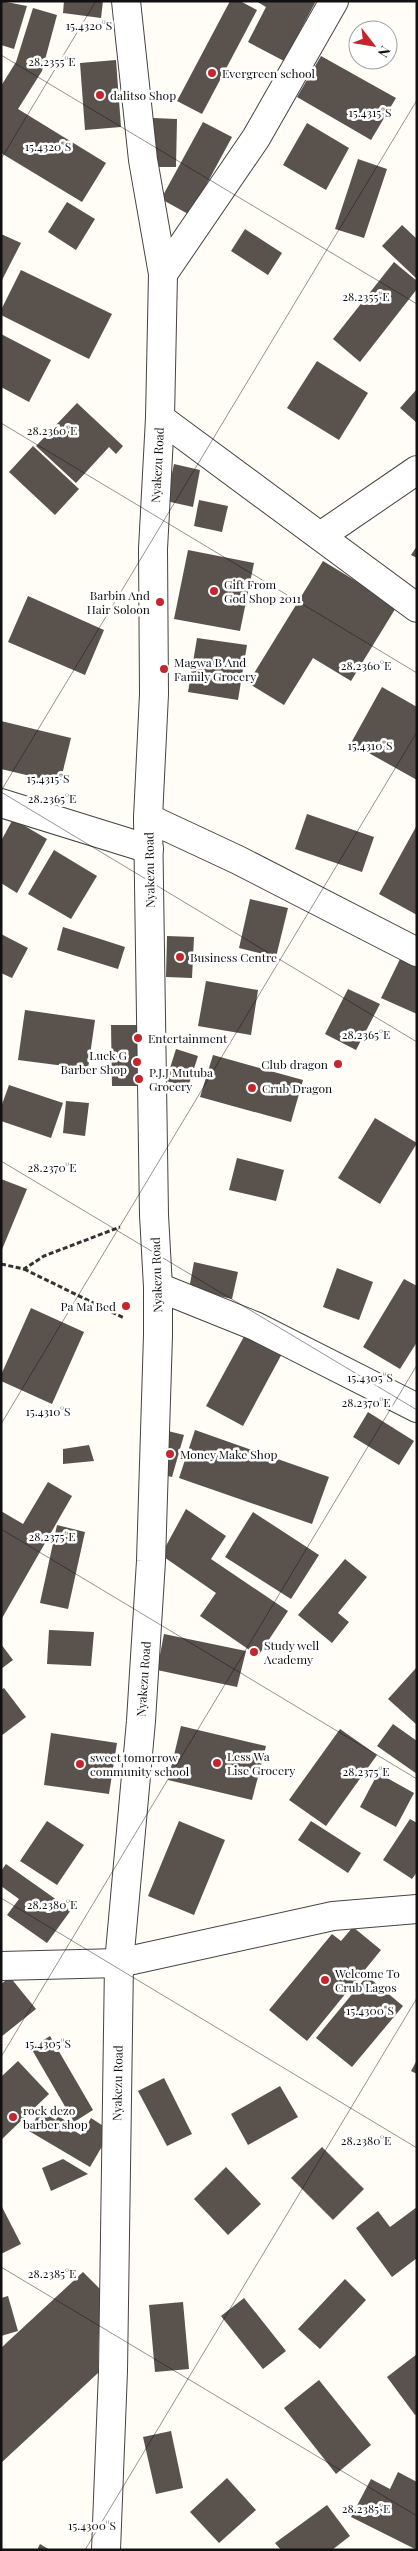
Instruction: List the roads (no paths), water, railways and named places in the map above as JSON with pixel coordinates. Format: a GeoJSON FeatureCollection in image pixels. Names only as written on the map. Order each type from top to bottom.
{"type":"FeatureCollection","features":[{"type":"Feature","properties":{"kind":"street","name":"Nyakezu Road"},"geometry":{"type":"LineString","coordinates":[[106,2550],[113,2370],[119,1963],[141,1711],[150,1561],[158,1335],[158,1287],[154,1215],[148,818],[154,694],[153,549],[160,418],[163,274],[143,160],[126,1]]}},
{"type":"Feature","properties":{"kind":"street"},"geometry":{"type":"LineString","coordinates":[[163,274],[256,138],[334,1]]}},
{"type":"Feature","properties":{"kind":"street"},"geometry":{"type":"LineString","coordinates":[[160,418],[322,535],[417,608]]}},
{"type":"Feature","properties":{"kind":"street"},"geometry":{"type":"LineString","coordinates":[[322,535],[417,470]]}},
{"type":"Feature","properties":{"kind":"street"},"geometry":{"type":"LineString","coordinates":[[1,803],[149,849]]}},
{"type":"Feature","properties":{"kind":"street"},"geometry":{"type":"LineString","coordinates":[[148,818],[238,860],[417,952]]}},
{"type":"Feature","properties":{"kind":"street"},"geometry":{"type":"LineString","coordinates":[[158,1287],[255,1326],[417,1408]]}},
{"type":"Feature","properties":{"kind":"street"},"geometry":{"type":"LineString","coordinates":[[1,1966],[119,1963],[333,1916],[417,1909]]}},
{"type":"Feature","properties":{"kind":"place","name":"Evergreen school"},"geometry":{"type":"Point","coordinates":[212,73]}},
{"type":"Feature","properties":{"kind":"place","name":"dalitso Shop"},"geometry":{"type":"Point","coordinates":[100,95]}},
{"type":"Feature","properties":{"kind":"place","name":"Gift From God Shop 2011"},"geometry":{"type":"Point","coordinates":[214,591]}},
{"type":"Feature","properties":{"kind":"place","name":"Barbin And Hair Soloon"},"geometry":{"type":"Point","coordinates":[160,602]}},
{"type":"Feature","properties":{"kind":"place","name":"Magwa B And Family Grocery"},"geometry":{"type":"Point","coordinates":[164,669]}},
{"type":"Feature","properties":{"kind":"place","name":"Business Centre"},"geometry":{"type":"Point","coordinates":[180,957]}},
{"type":"Feature","properties":{"kind":"place","name":"Entertainment"},"geometry":{"type":"Point","coordinates":[138,1038]}},
{"type":"Feature","properties":{"kind":"place","name":"Luck G Barber Shop"},"geometry":{"type":"Point","coordinates":[137,1062]}},
{"type":"Feature","properties":{"kind":"place","name":"Club dragon"},"geometry":{"type":"Point","coordinates":[338,1064]}},
{"type":"Feature","properties":{"kind":"place","name":"P.J.J Mutuba Grocery"},"geometry":{"type":"Point","coordinates":[139,1079]}},
{"type":"Feature","properties":{"kind":"place","name":"Crub Dragon"},"geometry":{"type":"Point","coordinates":[252,1088]}},
{"type":"Feature","properties":{"kind":"place","name":"Pa Ma Bed"},"geometry":{"type":"Point","coordinates":[126,1306]}},
{"type":"Feature","properties":{"kind":"place","name":"Money Make Shop"},"geometry":{"type":"Point","coordinates":[170,1454]}},
{"type":"Feature","properties":{"kind":"place","name":"Study well Academy"},"geometry":{"type":"Point","coordinates":[254,1652]}},
{"type":"Feature","properties":{"kind":"place","name":"Less Wa Lise Grocery"},"geometry":{"type":"Point","coordinates":[217,1763]}},
{"type":"Feature","properties":{"kind":"place","name":"sweet tomorrow community school"},"geometry":{"type":"Point","coordinates":[80,1764]}},
{"type":"Feature","properties":{"kind":"place","name":"Welcome To Crub Lagos"},"geometry":{"type":"Point","coordinates":[325,1980]}},
{"type":"Feature","properties":{"kind":"place","name":"rock dezo barber shop"},"geometry":{"type":"Point","coordinates":[13,2117]}}]}
